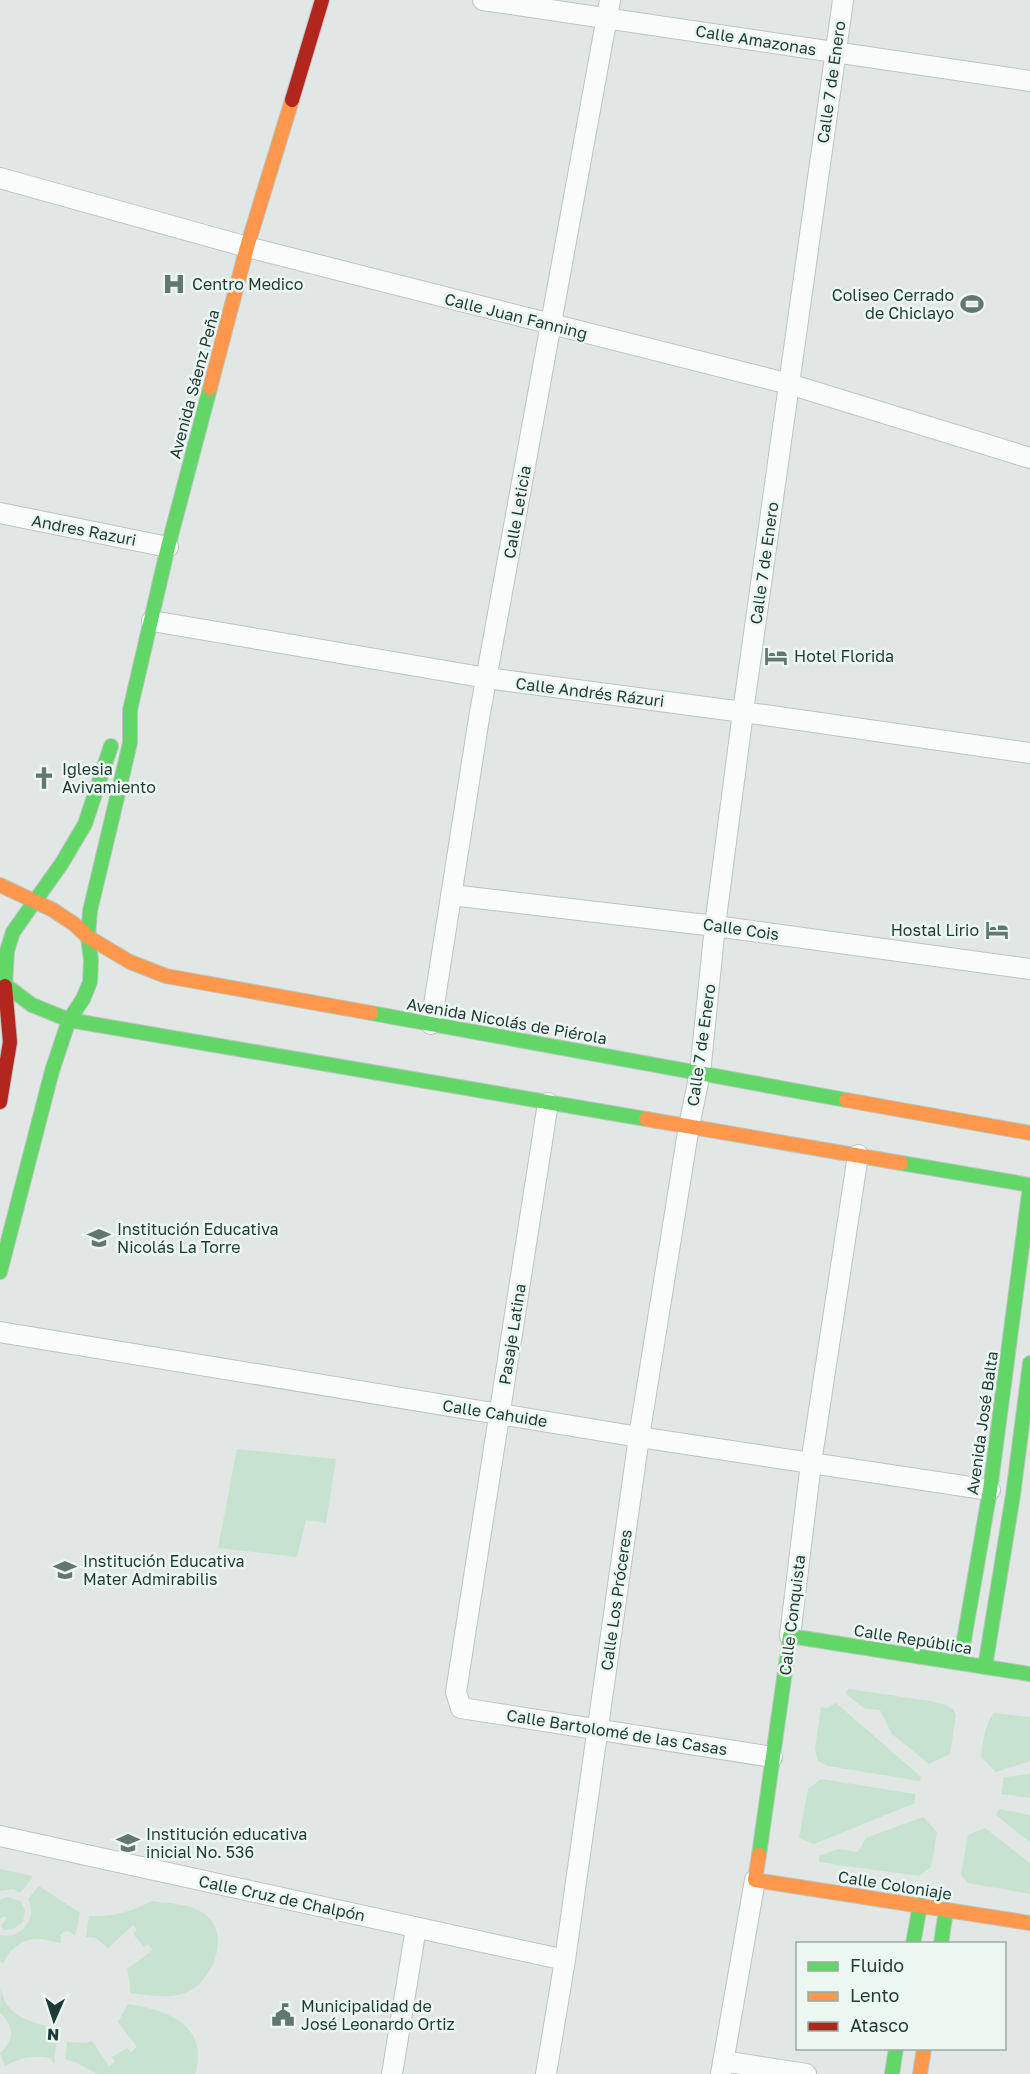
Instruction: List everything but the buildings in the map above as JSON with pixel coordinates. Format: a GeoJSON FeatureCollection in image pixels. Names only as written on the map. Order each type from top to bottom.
{"type":"FeatureCollection","features":[{"type":"Feature","properties":{"kind":"main road","name":"Avenida Sáenz Peña"},"geometry":{"type":"LineString","coordinates":[[0,1272],[52,1071],[69,1020],[83,999],[90,982],[91,960],[88,937],[95,883],[130,743],[130,710],[168,547],[247,247],[322,0]]}},
{"type":"Feature","properties":{"kind":"main road","name":"Avenida Sáenz Peña"},"geometry":{"type":"LineString","coordinates":[[0,1102],[10,1042],[2,983],[7,951],[13,932],[62,863],[85,824],[112,741],[130,710]]}},
{"type":"Feature","properties":{"kind":"main road","name":"Avenida Nicolás de Piérola"},"geometry":{"type":"LineString","coordinates":[[0,885],[53,910],[88,937],[130,962],[166,976],[1030,1132]]}},
{"type":"Feature","properties":{"kind":"main road"},"geometry":{"type":"LineString","coordinates":[[2,983],[38,1008],[69,1020],[1030,1186]]}},
{"type":"Feature","properties":{"kind":"main road","name":"Avenida José Balta"},"geometry":{"type":"LineString","coordinates":[[960,1663],[990,1490],[1030,1186]]}},
{"type":"Feature","properties":{"kind":"main road"},"geometry":{"type":"LineString","coordinates":[[985,1667],[1013,1495],[1030,1363]]}},
{"type":"Feature","properties":{"kind":"main road"},"geometry":{"type":"LineString","coordinates":[[990,1490],[1030,1498]]}},
{"type":"Feature","properties":{"kind":"main road","name":"Calle República"},"geometry":{"type":"LineString","coordinates":[[790,1636],[1030,1674]]}},
{"type":"Feature","properties":{"kind":"main road","name":"Calle Conquista"},"geometry":{"type":"LineString","coordinates":[[755,1880],[790,1636]]}},
{"type":"Feature","properties":{"kind":"main road","name":"Calle Coloniaje"},"geometry":{"type":"LineString","coordinates":[[755,1880],[1030,1923]]}},
{"type":"Feature","properties":{"kind":"main road"},"geometry":{"type":"LineString","coordinates":[[913,1942],[920,1905]]}},
{"type":"Feature","properties":{"kind":"main road"},"geometry":{"type":"LineString","coordinates":[[941,1942],[946,1910]]}},
{"type":"Feature","properties":{"kind":"main road"},"geometry":{"type":"LineString","coordinates":[[892,2074],[896,2050]]}},
{"type":"Feature","properties":{"kind":"main road"},"geometry":{"type":"LineString","coordinates":[[920,2074],[924,2050]]}},
{"type":"Feature","properties":{"kind":"street","name":"Calle Amazonas"},"geometry":{"type":"LineString","coordinates":[[483,0],[608,9],[836,53],[1030,81]]}},
{"type":"Feature","properties":{"kind":"street","name":"Calle 7 de Enero"},"geometry":{"type":"LineString","coordinates":[[689,1126],[700,1073],[714,926],[843,0]]}},
{"type":"Feature","properties":{"kind":"street","name":"Calle Leticia"},"geometry":{"type":"LineString","coordinates":[[431,1024],[479,718],[608,9]]}},
{"type":"Feature","properties":{"kind":"street","name":"Calle Juan Fanning"},"geometry":{"type":"LineString","coordinates":[[0,178],[247,247],[789,384],[1030,458]]}},
{"type":"Feature","properties":{"kind":"street","name":"Andres Razuri"},"geometry":{"type":"LineString","coordinates":[[0,513],[168,547]]}},
{"type":"Feature","properties":{"kind":"street","name":"Calle Andrés Rázuri"},"geometry":{"type":"LineString","coordinates":[[152,621],[488,678],[1030,753]]}},
{"type":"Feature","properties":{"kind":"street","name":"Calle Cois"},"geometry":{"type":"LineString","coordinates":[[451,895],[714,926],[1030,969]]}},
{"type":"Feature","properties":{"kind":"street","name":"Pasaje Latina"},"geometry":{"type":"LineString","coordinates":[[461,1708],[456,1692],[548,1102]]}},
{"type":"Feature","properties":{"kind":"street","name":"Calle Los Próceres"},"geometry":{"type":"LineString","coordinates":[[546,2074],[639,1437],[689,1126]]}},
{"type":"Feature","properties":{"kind":"street","name":"Calle Conquista"},"geometry":{"type":"LineString","coordinates":[[790,1636],[811,1463],[858,1155]]}},
{"type":"Feature","properties":{"kind":"street","name":"Calle Cahuide"},"geometry":{"type":"LineString","coordinates":[[0,1332],[639,1437],[990,1490]]}},
{"type":"Feature","properties":{"kind":"street","name":"Calle Bartolomé de las Casas"},"geometry":{"type":"LineString","coordinates":[[461,1708],[772,1757]]}},
{"type":"Feature","properties":{"kind":"street","name":"Calle Cruz de Chalpón"},"geometry":{"type":"LineString","coordinates":[[0,1836],[564,1960]]}},
{"type":"Feature","properties":{"kind":"street","name":"Calle Conquista"},"geometry":{"type":"LineString","coordinates":[[722,2068],[755,1880]]}},
{"type":"Feature","properties":{"kind":"street"},"geometry":{"type":"LineString","coordinates":[[392,2074],[416,1928]]}},
{"type":"Feature","properties":{"kind":"street"},"geometry":{"type":"LineString","coordinates":[[722,2068],[806,2074]]}},
{"type":"Feature","properties":{"kind":"green space"},"geometry":{"type":"Polygon","coordinates":[[[237,1449],[336,1459],[326,1523],[306,1520],[297,1557],[218,1548],[237,1449]]]}},
{"type":"Feature","properties":{"kind":"green space"},"geometry":{"type":"Polygon","coordinates":[[[849,1689],[930,1701],[953,1709],[956,1715],[950,1754],[929,1764],[892,1734],[880,1710],[864,1708],[846,1694],[849,1689]]]}},
{"type":"Feature","properties":{"kind":"green space"},"geometry":{"type":"Polygon","coordinates":[[[836,1703],[921,1777],[920,1781],[828,1766],[818,1761],[815,1749],[821,1707],[827,1708],[836,1703]]]}},
{"type":"Feature","properties":{"kind":"green space"},"geometry":{"type":"Polygon","coordinates":[[[994,1713],[1030,1717],[1030,1761],[996,1772],[981,1757],[986,1729],[994,1713]]]}},
{"type":"Feature","properties":{"kind":"green space"},"geometry":{"type":"Polygon","coordinates":[[[1030,1774],[1030,1798],[1001,1794],[1004,1777],[1030,1774]]]}},
{"type":"Feature","properties":{"kind":"green space"},"geometry":{"type":"Polygon","coordinates":[[[821,1779],[915,1794],[915,1803],[814,1844],[799,1838],[808,1789],[821,1779]]]}},
{"type":"Feature","properties":{"kind":"green space"},"geometry":{"type":"Polygon","coordinates":[[[999,1809],[1030,1815],[1030,1842],[996,1815],[999,1809]]]}},
{"type":"Feature","properties":{"kind":"green space"},"geometry":{"type":"Polygon","coordinates":[[[923,1817],[937,1832],[931,1867],[919,1876],[819,1862],[819,1856],[838,1849],[858,1852],[866,1838],[923,1817]]]}},
{"type":"Feature","properties":{"kind":"green space"},"geometry":{"type":"Polygon","coordinates":[[[985,1828],[1030,1863],[1030,1894],[968,1883],[961,1875],[968,1835],[985,1828]]]}},
{"type":"Feature","properties":{"kind":"green space"},"geometry":{"type":"Polygon","coordinates":[[[0,1869],[32,1876],[32,1878],[20,1893],[13,1889],[0,1891],[0,1869]]]}},
{"type":"Feature","properties":{"kind":"green space"},"geometry":{"type":"Polygon","coordinates":[[[39,1886],[80,1913],[75,1936],[69,1931],[60,1935],[61,1943],[40,1939],[26,1941],[10,1952],[3,1964],[0,1961],[0,1935],[15,1934],[26,1926],[31,1914],[28,1899],[39,1886]]]}},
{"type":"Feature","properties":{"kind":"green space"},"geometry":{"type":"Polygon","coordinates":[[[7,1897],[20,1901],[25,1910],[23,1922],[13,1929],[4,1930],[1,1926],[7,1918],[4,1916],[0,1919],[0,1900],[7,1897]]]}},
{"type":"Feature","properties":{"kind":"green space"},"geometry":{"type":"Polygon","coordinates":[[[152,1901],[196,1909],[208,1917],[215,1926],[218,1937],[214,1960],[202,1981],[185,1993],[165,1996],[130,1993],[127,1969],[153,1950],[148,1944],[144,1947],[133,1934],[137,1930],[133,1925],[108,1948],[96,1938],[86,1937],[89,1916],[122,1913],[152,1901]]]}},
{"type":"Feature","properties":{"kind":"green space"},"geometry":{"type":"Polygon","coordinates":[[[1,1986],[10,2009],[23,2018],[48,2026],[46,2035],[48,2038],[57,2037],[54,2064],[50,2058],[33,2057],[5,2066],[0,2053],[8,2043],[11,2033],[8,2023],[0,2013],[1,1986]]]}},
{"type":"Feature","properties":{"kind":"green space"},"geometry":{"type":"Polygon","coordinates":[[[128,2004],[170,2016],[191,2032],[196,2043],[198,2057],[195,2074],[97,2074],[65,2059],[67,2042],[92,2041],[109,2066],[115,2062],[112,2057],[127,2048],[131,2052],[137,2047],[118,2022],[128,2004]]]}},
{"type":"Feature","properties":{"kind":"traffic: fast"},"geometry":{"type":"LineString","coordinates":[[69,1020],[83,999],[90,982],[91,960],[88,937],[90,911],[130,743],[130,710],[168,547],[210,388]]}},
{"type":"Feature","properties":{"kind":"traffic: fast"},"geometry":{"type":"LineString","coordinates":[[5,986],[7,951],[13,932],[62,863],[85,824],[111,746]]}},
{"type":"Feature","properties":{"kind":"traffic: fast"},"geometry":{"type":"LineString","coordinates":[[0,981],[32,1005],[69,1020],[646,1119]]}},
{"type":"Feature","properties":{"kind":"traffic: fast"},"geometry":{"type":"LineString","coordinates":[[371,1013],[846,1100]]}},
{"type":"Feature","properties":{"kind":"traffic: fast"},"geometry":{"type":"LineString","coordinates":[[0,1272],[52,1071],[69,1020]]}},
{"type":"Feature","properties":{"kind":"traffic: fast"},"geometry":{"type":"LineString","coordinates":[[901,1163],[1030,1185]]}},
{"type":"Feature","properties":{"kind":"traffic: fast"},"geometry":{"type":"LineString","coordinates":[[960,1663],[990,1490],[1030,1186]]}},
{"type":"Feature","properties":{"kind":"traffic: fast"},"geometry":{"type":"LineString","coordinates":[[985,1667],[1013,1495],[1030,1363]]}},
{"type":"Feature","properties":{"kind":"traffic: fast"},"geometry":{"type":"LineString","coordinates":[[759,1855],[790,1636],[1030,1674]]}},
{"type":"Feature","properties":{"kind":"traffic: fast"},"geometry":{"type":"LineString","coordinates":[[913,1942],[920,1905]]}},
{"type":"Feature","properties":{"kind":"traffic: fast"},"geometry":{"type":"LineString","coordinates":[[941,1942],[946,1910]]}},
{"type":"Feature","properties":{"kind":"traffic: fast"},"geometry":{"type":"LineString","coordinates":[[892,2074],[896,2050]]}},
{"type":"Feature","properties":{"kind":"traffic: slow"},"geometry":{"type":"LineString","coordinates":[[210,388],[247,247],[292,100]]}},
{"type":"Feature","properties":{"kind":"traffic: slow"},"geometry":{"type":"LineString","coordinates":[[0,885],[53,910],[88,937],[130,962],[166,976],[371,1013]]}},
{"type":"Feature","properties":{"kind":"traffic: slow"},"geometry":{"type":"LineString","coordinates":[[846,1100],[1030,1133]]}},
{"type":"Feature","properties":{"kind":"traffic: slow"},"geometry":{"type":"LineString","coordinates":[[646,1119],[901,1163]]}},
{"type":"Feature","properties":{"kind":"traffic: slow"},"geometry":{"type":"LineString","coordinates":[[759,1855],[755,1880],[1030,1923]]}},
{"type":"Feature","properties":{"kind":"traffic: slow"},"geometry":{"type":"LineString","coordinates":[[920,2074],[924,2050]]}},
{"type":"Feature","properties":{"kind":"traffic: jam"},"geometry":{"type":"LineString","coordinates":[[292,100],[322,0]]}},
{"type":"Feature","properties":{"kind":"traffic: jam"},"geometry":{"type":"LineString","coordinates":[[0,1102],[10,1042],[5,986]]}},
{"type":"Feature","properties":{"kind":"place","name":"Centro Medico"},"geometry":{"type":"Point","coordinates":[174,284]}},
{"type":"Feature","properties":{"kind":"place","name":"Coliseo Cerrado de Chiclayo"},"geometry":{"type":"Point","coordinates":[972,304]}},
{"type":"Feature","properties":{"kind":"place","name":"Hotel Florida"},"geometry":{"type":"Point","coordinates":[776,656]}},
{"type":"Feature","properties":{"kind":"place","name":"Iglesia Avivamiento"},"geometry":{"type":"Point","coordinates":[44,778]}},
{"type":"Feature","properties":{"kind":"place","name":"Hostal Lirio"},"geometry":{"type":"Point","coordinates":[997,930]}},
{"type":"Feature","properties":{"kind":"place","name":"Institución Educativa Nicolás La Torre"},"geometry":{"type":"Point","coordinates":[99,1238]}},
{"type":"Feature","properties":{"kind":"place","name":"Institución Educativa Mater Admirabilis"},"geometry":{"type":"Point","coordinates":[65,1570]}},
{"type":"Feature","properties":{"kind":"place","name":"Institución educativa inicial No. 536"},"geometry":{"type":"Point","coordinates":[128,1843]}},
{"type":"Feature","properties":{"kind":"place","name":"Municipalidad de José Leonardo Ortiz"},"geometry":{"type":"Point","coordinates":[283,2015]}}]}
